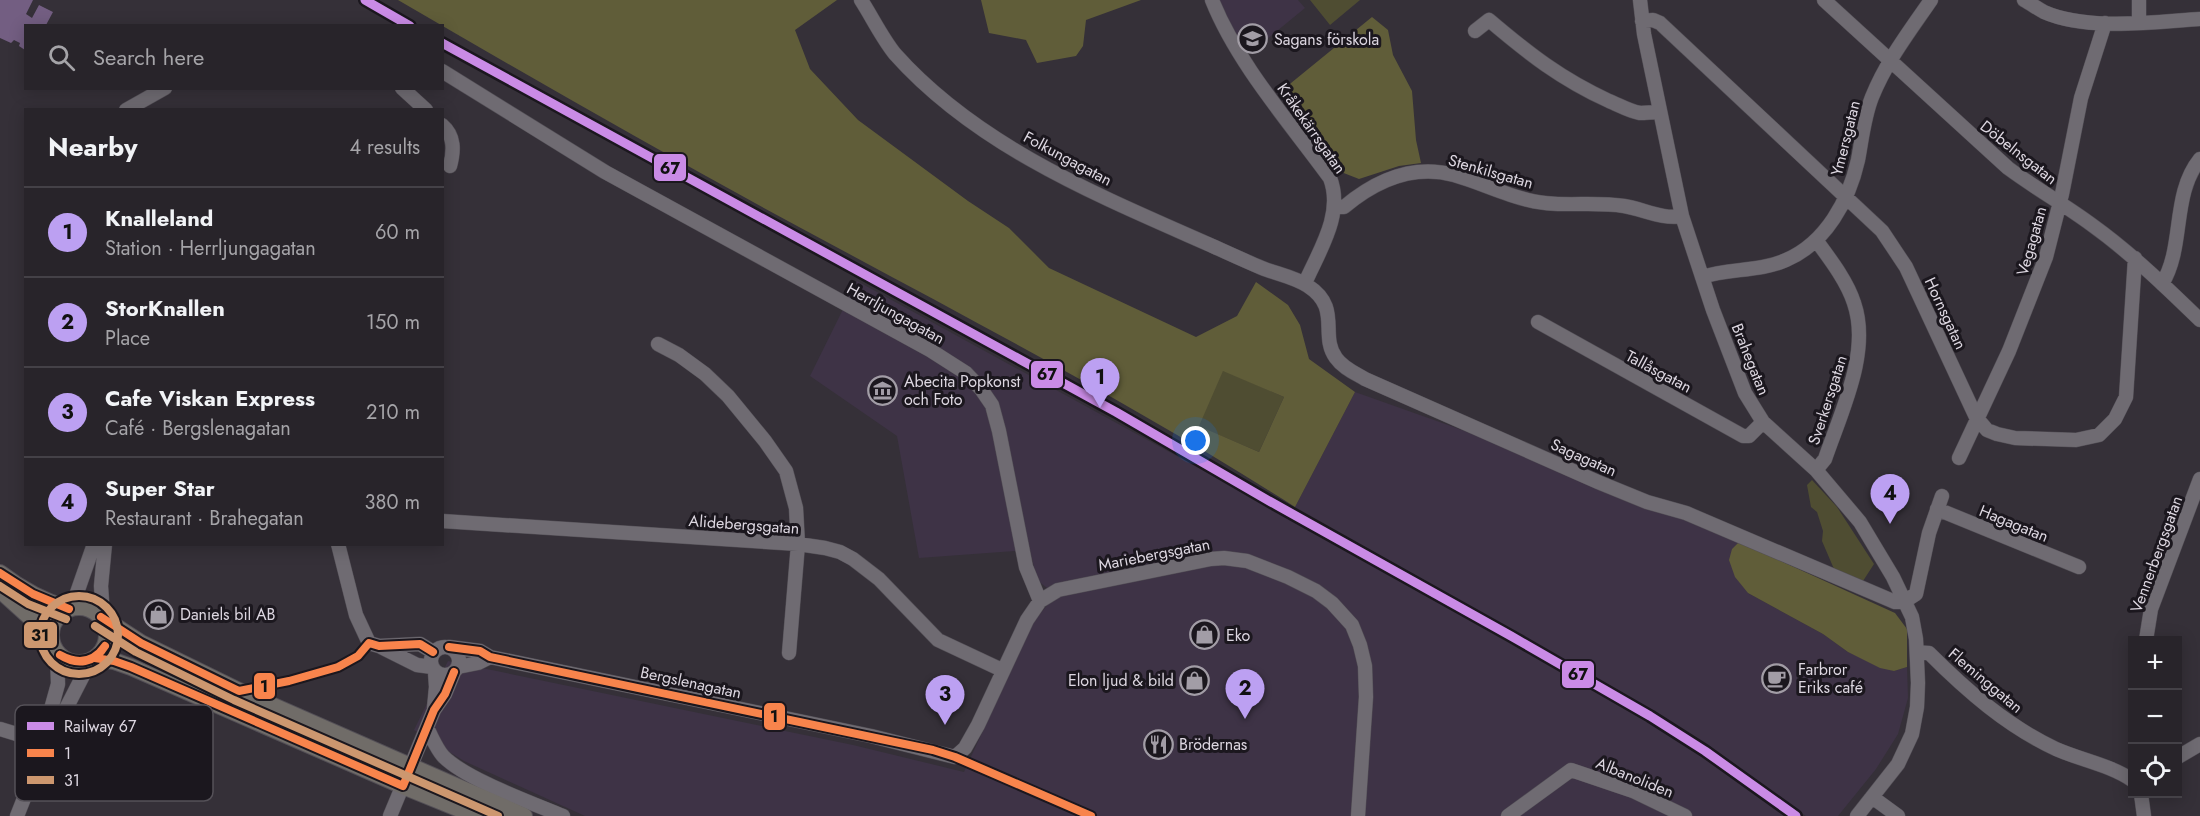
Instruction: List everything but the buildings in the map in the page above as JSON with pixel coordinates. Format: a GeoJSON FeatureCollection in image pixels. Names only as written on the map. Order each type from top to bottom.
{"type":"FeatureCollection","features":[{"type":"Feature","properties":{"kind":"main road"},"geometry":{"type":"LineString","coordinates":[[0,573],[39,599],[70,608],[86,607],[141,643],[239,691],[524,816]]}},
{"type":"Feature","properties":{"kind":"main road"},"geometry":{"type":"LineString","coordinates":[[0,590],[51,636],[57,653],[72,662],[84,663],[101,653],[107,641],[106,627],[100,616]]}},
{"type":"Feature","properties":{"kind":"main road"},"geometry":{"type":"LineString","coordinates":[[51,636],[54,621],[70,608]]}},
{"type":"Feature","properties":{"kind":"main road"},"geometry":{"type":"LineString","coordinates":[[93,659],[123,664],[477,816]]}},
{"type":"Feature","properties":{"kind":"street","name":"Folkungagatan"},"geometry":{"type":"LineString","coordinates":[[861,0],[894,52],[932,91],[971,123],[1071,180],[1143,216],[1262,268],[1305,283]]}},
{"type":"Feature","properties":{"kind":"street","name":"Kråkekärrsgatan"},"geometry":{"type":"LineString","coordinates":[[1212,0],[1227,32],[1268,94],[1330,178],[1335,190],[1332,219],[1305,283]]}},
{"type":"Feature","properties":{"kind":"street","name":"Brahegatan"},"geometry":{"type":"LineString","coordinates":[[1640,0],[1659,112],[1682,216],[1745,393],[1763,422],[1816,470],[1860,522],[1912,617],[1917,652],[1916,721],[1898,764],[1872,797]]}},
{"type":"Feature","properties":{"kind":"street","name":"Döbelnsgatan"},"geometry":{"type":"LineString","coordinates":[[1824,0],[2008,168],[2092,225],[2135,258],[2162,285],[2198,315]]}},
{"type":"Feature","properties":{"kind":"street","name":"Ymersgatan"},"geometry":{"type":"LineString","coordinates":[[1702,277],[1712,273],[1732,273],[1773,265],[1802,252],[1816,240],[1837,214],[1846,196],[1857,164],[1871,99],[1891,60],[1931,0]]}},
{"type":"Feature","properties":{"kind":"street"},"geometry":{"type":"LineString","coordinates":[[2024,0],[2054,15],[2105,23],[2200,19]]}},
{"type":"Feature","properties":{"kind":"street"},"geometry":{"type":"LineString","coordinates":[[2139,0],[2139,23]]}},
{"type":"Feature","properties":{"kind":"street"},"geometry":{"type":"LineString","coordinates":[[1475,31],[1489,20],[1552,71],[1579,87],[1640,113],[1659,112]]}},
{"type":"Feature","properties":{"kind":"street","name":"Hornsgatan"},"geometry":{"type":"LineString","coordinates":[[1642,21],[1653,20],[1660,23],[1882,231],[1906,267],[1976,417],[1986,430],[2015,438],[2076,440],[2099,435],[2115,419],[2126,397],[2135,258]]}},
{"type":"Feature","properties":{"kind":"street","name":"Vegagatan"},"geometry":{"type":"LineString","coordinates":[[1959,458],[1976,417],[2009,351],[2046,257],[2060,203],[2080,98],[2105,23]]}},
{"type":"Feature","properties":{"kind":"street","name":"Herrljungagatan"},"geometry":{"type":"LineString","coordinates":[[444,72],[605,172],[909,338],[966,373],[992,405],[1026,567],[1040,601]]}},
{"type":"Feature","properties":{"kind":"street"},"geometry":{"type":"LineString","coordinates":[[130,108],[161,90]]}},
{"type":"Feature","properties":{"kind":"street"},"geometry":{"type":"LineString","coordinates":[[404,90],[424,108]]}},
{"type":"Feature","properties":{"kind":"street"},"geometry":{"type":"LineString","coordinates":[[444,127],[454,149],[450,166]]}},
{"type":"Feature","properties":{"kind":"street"},"geometry":{"type":"LineString","coordinates":[[2162,285],[2167,277],[2174,249],[2185,189],[2200,159]]}},
{"type":"Feature","properties":{"kind":"street","name":"Stenkilsgatan"},"geometry":{"type":"LineString","coordinates":[[1335,206],[1344,207],[1362,191],[1401,174],[1426,172],[1452,175],[1527,200],[1548,203],[1607,203],[1671,218],[1682,216]]}},
{"type":"Feature","properties":{"kind":"street","name":"Sverkersgatan"},"geometry":{"type":"LineString","coordinates":[[1816,240],[1850,293],[1860,324],[1861,338],[1856,367],[1825,459],[1816,470]]}},
{"type":"Feature","properties":{"kind":"street","name":"Sagagatan"},"geometry":{"type":"LineString","coordinates":[[1305,283],[1323,298],[1327,309],[1331,351],[1336,360],[1365,379],[1598,482],[1647,502],[1686,513],[1895,602],[1905,601]]}},
{"type":"Feature","properties":{"kind":"street","name":"Tallåsgatan"},"geometry":{"type":"LineString","coordinates":[[1538,322],[1743,436],[1749,436],[1763,422]]}},
{"type":"Feature","properties":{"kind":"street"},"geometry":{"type":"LineString","coordinates":[[658,344],[705,374],[728,396],[786,471],[796,508],[798,544],[789,653]]}},
{"type":"Feature","properties":{"kind":"street","name":"Vennerbergsgatan"},"geometry":{"type":"LineString","coordinates":[[2147,636],[2151,609],[2200,479]]}},
{"type":"Feature","properties":{"kind":"street","name":"Hagagatan"},"geometry":{"type":"LineString","coordinates":[[1905,601],[1916,594],[1929,533],[1940,503],[2079,567]]}},
{"type":"Feature","properties":{"kind":"street","name":"Alidebergsgatan"},"geometry":{"type":"LineString","coordinates":[[444,521],[798,544],[840,552],[879,579],[938,640],[1002,670]]}},
{"type":"Feature","properties":{"kind":"street"},"geometry":{"type":"LineString","coordinates":[[70,608],[93,546]]}},
{"type":"Feature","properties":{"kind":"street"},"geometry":{"type":"LineString","coordinates":[[100,616],[105,546]]}},
{"type":"Feature","properties":{"kind":"street"},"geometry":{"type":"LineString","coordinates":[[338,546],[356,617],[369,643],[444,675],[456,670]]}},
{"type":"Feature","properties":{"kind":"street","name":"Mariebergsgatan"},"geometry":{"type":"LineString","coordinates":[[1040,601],[1058,591],[1210,559],[1247,561],[1316,591],[1332,603],[1352,625],[1365,666],[1366,697],[1358,816]]}},
{"type":"Feature","properties":{"kind":"street"},"geometry":{"type":"LineString","coordinates":[[1002,670],[1027,620],[1040,601]]}},
{"type":"Feature","properties":{"kind":"street"},"geometry":{"type":"LineString","coordinates":[[380,646],[420,644],[433,652]]}},
{"type":"Feature","properties":{"kind":"street"},"geometry":{"type":"LineString","coordinates":[[390,816],[434,710],[445,694],[456,670],[459,657],[449,647],[438,648],[431,657],[436,687],[434,710]]}},
{"type":"Feature","properties":{"kind":"street","name":"Bergslenagatan"},"geometry":{"type":"LineString","coordinates":[[449,647],[480,651],[490,657],[871,736],[955,757],[965,748],[978,725],[1002,670]]}},
{"type":"Feature","properties":{"kind":"street","name":"Fleminggatan"},"geometry":{"type":"LineString","coordinates":[[1917,652],[1929,653],[1967,690],[2017,728],[2078,759],[2116,771],[2128,777]]}},
{"type":"Feature","properties":{"kind":"street"},"geometry":{"type":"LineString","coordinates":[[52,705],[58,684],[57,653]]}},
{"type":"Feature","properties":{"kind":"street","name":"Bergslenagatan"},"geometry":{"type":"LineString","coordinates":[[456,670],[490,657]]}},
{"type":"Feature","properties":{"kind":"street"},"geometry":{"type":"LineString","coordinates":[[68,705],[93,659]]}},
{"type":"Feature","properties":{"kind":"street"},"geometry":{"type":"LineString","coordinates":[[427,728],[441,754],[453,765],[563,816]]}},
{"type":"Feature","properties":{"kind":"street"},"geometry":{"type":"LineString","coordinates":[[0,729],[15,733]]}},
{"type":"Feature","properties":{"kind":"street"},"geometry":{"type":"LineString","coordinates":[[2182,755],[2200,744]]}},
{"type":"Feature","properties":{"kind":"street","name":"Albanoliden"},"geometry":{"type":"LineString","coordinates":[[1508,816],[1571,770],[1633,791],[1685,816]]}},
{"type":"Feature","properties":{"kind":"street"},"geometry":{"type":"LineString","coordinates":[[1857,816],[1872,797],[1898,816]]}},
{"type":"Feature","properties":{"kind":"street"},"geometry":{"type":"LineString","coordinates":[[2142,798],[2144,816]]}},
{"type":"Feature","properties":{"kind":"street"},"geometry":{"type":"LineString","coordinates":[[17,816],[23,801]]}},
{"type":"Feature","properties":{"kind":"shaded area"},"geometry":{"type":"Polygon","coordinates":[[[0,0],[33,0],[26,14],[32,18],[39,5],[53,12],[47,24],[24,24],[24,49],[19,46],[20,43],[14,40],[11,43],[0,38],[0,0]]]}},
{"type":"Feature","properties":{"kind":"shaded area"},"geometry":{"type":"Polygon","coordinates":[[[398,0],[837,0],[795,30],[810,69],[858,120],[968,201],[1009,228],[1049,268],[1196,337],[1237,316],[1256,282],[1288,305],[1300,325],[1309,359],[1355,392],[1295,507],[1112,397],[698,172],[444,27],[444,24],[440,24],[398,0]],[[1223,371],[1199,426],[1259,452],[1284,397],[1223,371]]]}},
{"type":"Feature","properties":{"kind":"shaded area"},"geometry":{"type":"Polygon","coordinates":[[[981,0],[1141,0],[1086,20],[1083,46],[1076,56],[1037,63],[1026,40],[989,33],[981,0]]]}},
{"type":"Feature","properties":{"kind":"shaded area","name":"Sagans förskola"},"geometry":{"type":"Polygon","coordinates":[[[1217,0],[1298,0],[1305,8],[1250,53],[1229,25],[1217,0]]]}},
{"type":"Feature","properties":{"kind":"shaded area"},"geometry":{"type":"Polygon","coordinates":[[[1310,0],[1360,0],[1330,25],[1310,0]]]}},
{"type":"Feature","properties":{"kind":"shaded area"},"geometry":{"type":"Polygon","coordinates":[[[1372,17],[1388,30],[1393,55],[1412,91],[1416,140],[1421,163],[1399,166],[1359,179],[1336,170],[1280,92],[1372,17]]]}},
{"type":"Feature","properties":{"kind":"shaded area"},"geometry":{"type":"Polygon","coordinates":[[[857,281],[1286,516],[1695,749],[1784,816],[585,816],[464,761],[414,730],[448,661],[853,745],[964,772],[1033,622],[1049,603],[1047,588],[1037,580],[1030,550],[919,558],[897,436],[810,376],[857,281]]]}},
{"type":"Feature","properties":{"kind":"shaded area"},"geometry":{"type":"Polygon","coordinates":[[[1223,370],[1284,397],[1259,452],[1198,426],[1223,370]]]}},
{"type":"Feature","properties":{"kind":"shaded area"},"geometry":{"type":"Polygon","coordinates":[[[1355,392],[1479,436],[1739,542],[1748,593],[1823,634],[1848,652],[1894,671],[1907,667],[1908,698],[1898,734],[1876,769],[1838,816],[1806,816],[1704,742],[1653,710],[1295,507],[1355,392]]]}},
{"type":"Feature","properties":{"kind":"shaded area"},"geometry":{"type":"Polygon","coordinates":[[[1812,480],[1837,507],[1874,564],[1863,581],[1834,569],[1822,541],[1823,531],[1817,512],[1811,507],[1807,485],[1812,480]]]}},
{"type":"Feature","properties":{"kind":"shaded area"},"geometry":{"type":"Polygon","coordinates":[[[1739,542],[1895,613],[1907,629],[1907,667],[1894,671],[1880,668],[1848,652],[1823,634],[1748,593],[1735,577],[1729,560],[1732,549],[1739,542]]]}},
{"type":"Feature","properties":{"kind":"rail line","name":"67"},"geometry":{"type":"LineString","coordinates":[[365,0],[407,24]]}},
{"type":"Feature","properties":{"kind":"rail line","name":"67"},"geometry":{"type":"LineString","coordinates":[[444,44],[1116,412],[1271,502],[1511,636],[1650,716],[1705,751],[1796,816]]}},
{"type":"Feature","properties":{"kind":"transit line","name":"1"},"geometry":{"type":"LineString","coordinates":[[0,573],[33,594],[69,609]]}},
{"type":"Feature","properties":{"kind":"transit line","name":"31"},"geometry":{"type":"LineString","coordinates":[[0,586],[28,604],[66,619]]}},
{"type":"Feature","properties":{"kind":"transit line","name":"31"},"geometry":{"type":"LineString","coordinates":[[79,596],[94,599],[106,608],[115,620],[118,635],[115,650],[106,662],[94,671],[79,674],[64,671],[52,662],[43,650],[40,635],[43,620],[52,608],[64,599],[79,596]]}},
{"type":"Feature","properties":{"kind":"transit line","name":"1"},"geometry":{"type":"LineString","coordinates":[[101,617],[141,643],[239,691],[289,681],[338,667],[358,656],[369,643],[379,646],[420,644],[433,652]]}},
{"type":"Feature","properties":{"kind":"transit line","name":"31"},"geometry":{"type":"LineString","coordinates":[[95,626],[136,652],[234,700],[498,816]]}},
{"type":"Feature","properties":{"kind":"transit line","name":"1"},"geometry":{"type":"LineString","coordinates":[[60,655],[79,661],[91,659],[105,646]]}},
{"type":"Feature","properties":{"kind":"transit line","name":"1"},"geometry":{"type":"LineString","coordinates":[[60,655],[73,661],[85,661],[96,656],[105,646]]}},
{"type":"Feature","properties":{"kind":"transit line","name":"1"},"geometry":{"type":"LineString","coordinates":[[449,647],[480,651],[490,657],[933,750],[955,757],[1091,816]]}},
{"type":"Feature","properties":{"kind":"transit line","name":"1"},"geometry":{"type":"LineString","coordinates":[[95,658],[131,667],[403,786],[434,710],[445,694],[454,672]]}},
{"type":"Feature","properties":{"kind":"place","name":"Sagans förskola"},"geometry":{"type":"Point","coordinates":[1253,39]}},
{"type":"Feature","properties":{"kind":"place","name":"Abecita Popkonst och Foto"},"geometry":{"type":"Point","coordinates":[883,390]}},
{"type":"Feature","properties":{"kind":"place","name":"Knalleland"},"geometry":{"type":"Point","coordinates":[1100,408]}},
{"type":"Feature","properties":{"kind":"place","name":"Super Star"},"geometry":{"type":"Point","coordinates":[1890,524]}},
{"type":"Feature","properties":{"kind":"place","name":"Daniels bil AB"},"geometry":{"type":"Point","coordinates":[159,614]}},
{"type":"Feature","properties":{"kind":"place","name":"Eko"},"geometry":{"type":"Point","coordinates":[1205,635]}},
{"type":"Feature","properties":{"kind":"place","name":"Farbror Eriks café"},"geometry":{"type":"Point","coordinates":[1777,678]}},
{"type":"Feature","properties":{"kind":"place","name":"Elon ljud & bild"},"geometry":{"type":"Point","coordinates":[1195,680]}},
{"type":"Feature","properties":{"kind":"place","name":"StorKnallen"},"geometry":{"type":"Point","coordinates":[1245,719]}},
{"type":"Feature","properties":{"kind":"place","name":"Cafe Viskan Express"},"geometry":{"type":"Point","coordinates":[945,725]}},
{"type":"Feature","properties":{"kind":"place","name":"Brödernas"},"geometry":{"type":"Point","coordinates":[1158,744]}}]}
